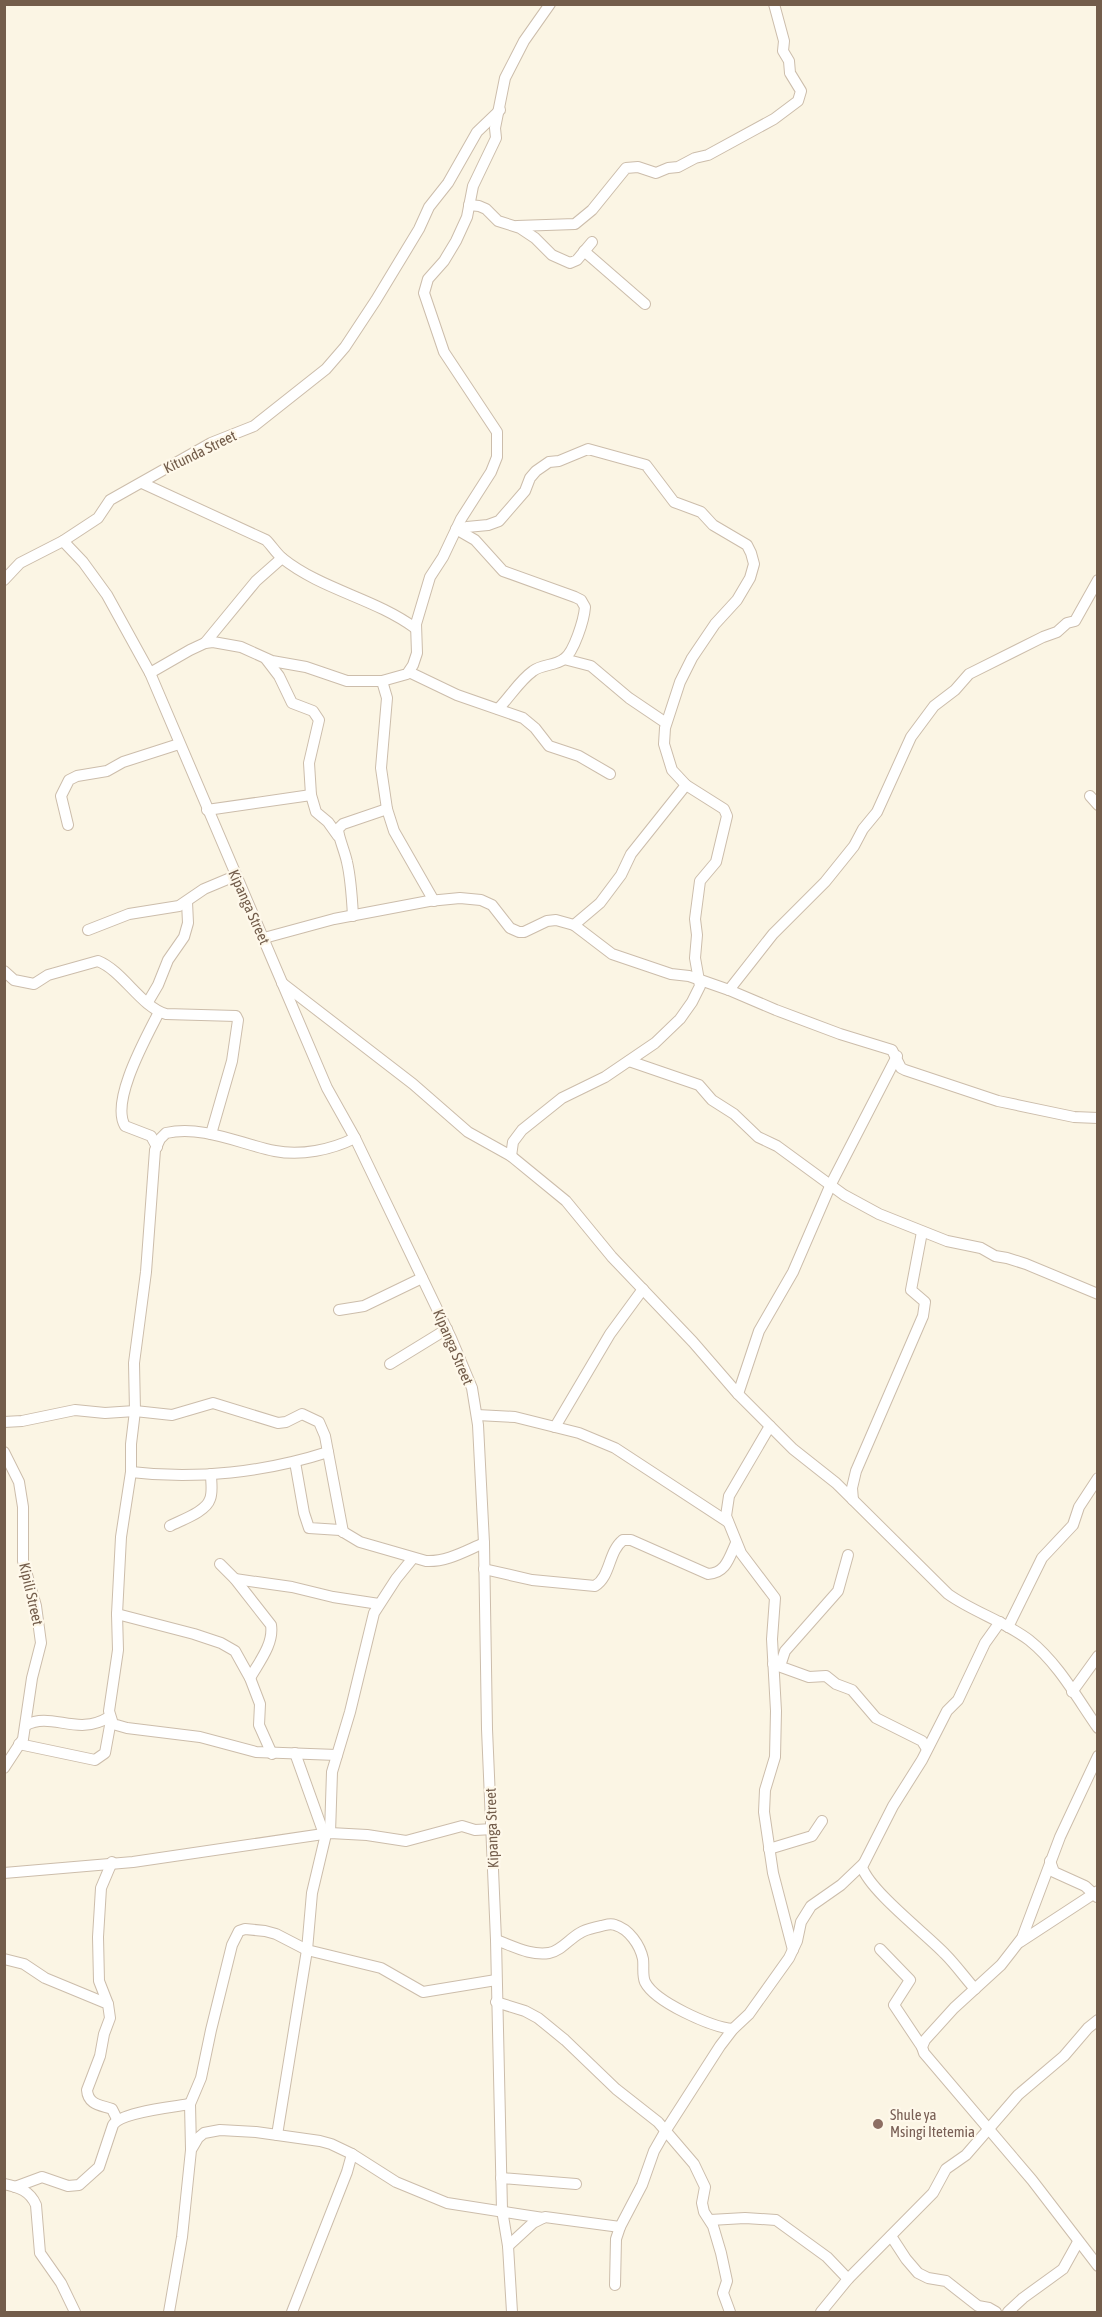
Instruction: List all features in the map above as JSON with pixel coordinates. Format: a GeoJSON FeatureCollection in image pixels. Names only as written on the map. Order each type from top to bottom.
{"type":"FeatureCollection","features":[{"type":"Feature","properties":{"kind":"street"},"geometry":{"type":"LineString","coordinates":[[205,643],[213,642],[234,646],[266,659],[306,667],[347,681],[382,681],[404,676],[409,672],[417,652],[415,628],[430,577],[491,472],[497,457],[499,440],[497,432],[444,352],[424,293],[428,279],[444,261],[467,217],[473,186],[496,138],[495,128],[500,110],[502,87],[528,34],[550,4]]}},
{"type":"Feature","properties":{"kind":"street"},"geometry":{"type":"LineString","coordinates":[[469,205],[486,209],[498,221],[517,226],[575,224],[592,210],[626,168],[638,167],[656,173],[678,166],[708,154],[774,119],[798,101],[801,91],[790,73],[789,61],[783,51],[784,41],[774,4]]}},
{"type":"Feature","properties":{"kind":"street","name":"Kitunda Street"},"geometry":{"type":"LineString","coordinates":[[5,582],[20,563],[63,541],[99,517],[110,500],[211,443],[254,426],[334,361],[376,300],[419,229],[429,207],[448,183],[477,132],[500,110]]}},
{"type":"Feature","properties":{"kind":"street"},"geometry":{"type":"LineString","coordinates":[[517,226],[535,238],[552,255],[570,263],[574,263],[592,242]]}},
{"type":"Feature","properties":{"kind":"street"},"geometry":{"type":"LineString","coordinates":[[584,251],[645,304]]}},
{"type":"Feature","properties":{"kind":"street"},"geometry":{"type":"LineString","coordinates":[[458,530],[499,521],[525,491],[530,478],[536,471],[549,462],[559,461],[588,449],[646,465],[672,501],[700,512],[713,525],[747,545],[754,564],[750,578],[737,600],[715,624],[692,658],[680,682],[666,723],[664,744],[672,770],[686,785],[724,809],[727,816],[717,859],[700,881],[695,910],[697,936],[695,958],[700,986],[680,1019],[655,1043],[605,1077],[562,1098],[522,1130],[513,1142],[512,1156]]}},
{"type":"Feature","properties":{"kind":"street"},"geometry":{"type":"LineString","coordinates":[[142,483],[266,540],[282,558],[318,581],[387,609],[415,628]]}},
{"type":"Feature","properties":{"kind":"street"},"geometry":{"type":"LineString","coordinates":[[458,530],[475,540],[503,571],[581,600],[585,607],[572,648],[564,659],[534,670],[522,680],[498,709]]}},
{"type":"Feature","properties":{"kind":"street","name":"Kipanga Street"},"geometry":{"type":"LineString","coordinates":[[63,541],[83,562],[107,595],[150,674],[327,1088],[355,1138],[447,1329],[472,1388],[477,1415],[484,1543],[487,1729],[493,1829],[502,2210],[508,2246],[512,2313]]}},
{"type":"Feature","properties":{"kind":"street"},"geometry":{"type":"LineString","coordinates":[[150,674],[205,643],[256,581],[282,558]]}},
{"type":"Feature","properties":{"kind":"street"},"geometry":{"type":"LineString","coordinates":[[729,990],[773,934],[825,882],[854,846],[863,829],[877,812],[911,737],[934,706],[955,690],[969,675],[1042,637],[1057,632],[1067,623],[1075,621],[1098,580]]}},
{"type":"Feature","properties":{"kind":"street"},"geometry":{"type":"LineString","coordinates":[[266,659],[279,676],[292,703],[313,711],[319,720],[309,763],[311,795],[316,812],[328,822],[343,842],[350,872],[354,916]]}},
{"type":"Feature","properties":{"kind":"street"},"geometry":{"type":"LineString","coordinates":[[564,659],[591,666],[629,698],[666,723]]}},
{"type":"Feature","properties":{"kind":"street"},"geometry":{"type":"LineString","coordinates":[[409,672],[457,695],[523,718],[535,728],[549,746],[579,756],[610,774]]}},
{"type":"Feature","properties":{"kind":"street"},"geometry":{"type":"LineString","coordinates":[[382,681],[387,698],[381,768],[387,809],[394,831],[434,901]]}},
{"type":"Feature","properties":{"kind":"street"},"geometry":{"type":"LineString","coordinates":[[68,825],[62,796],[69,780],[77,776],[107,771],[123,762],[179,744]]}},
{"type":"Feature","properties":{"kind":"street"},"geometry":{"type":"LineString","coordinates":[[574,925],[600,903],[621,875],[631,854],[686,785]]}},
{"type":"Feature","properties":{"kind":"street"},"geometry":{"type":"LineString","coordinates":[[207,810],[311,795]]}},
{"type":"Feature","properties":{"kind":"street"},"geometry":{"type":"LineString","coordinates":[[1090,795],[1098,805]]}},
{"type":"Feature","properties":{"kind":"street"},"geometry":{"type":"LineString","coordinates":[[338,836],[339,827],[343,824],[387,809]]}},
{"type":"Feature","properties":{"kind":"street"},"geometry":{"type":"LineString","coordinates":[[88,930],[129,914],[169,909],[188,902],[204,889],[235,876]]}},
{"type":"Feature","properties":{"kind":"street"},"geometry":{"type":"LineString","coordinates":[[264,938],[334,919],[434,901],[460,898],[486,902],[492,905],[510,928],[519,932],[524,932],[547,921],[556,920],[574,925],[612,954],[729,990],[840,1034],[892,1050],[903,1069],[998,1101],[1074,1117],[1098,1118]]}},
{"type":"Feature","properties":{"kind":"street"},"geometry":{"type":"LineString","coordinates":[[148,1002],[168,960],[184,938],[188,923],[188,902]]}},
{"type":"Feature","properties":{"kind":"street"},"geometry":{"type":"LineString","coordinates":[[4,970],[14,980],[34,984],[48,975],[98,961],[110,967],[159,1012],[233,1016],[238,1019],[232,1061],[211,1134]]}},
{"type":"Feature","properties":{"kind":"street"},"geometry":{"type":"LineString","coordinates":[[281,982],[413,1084],[468,1132],[512,1156],[566,1201],[612,1257],[770,1426],[836,1483],[948,1594],[964,1605],[1004,1624],[1035,1646],[1060,1674],[1098,1728]]}},
{"type":"Feature","properties":{"kind":"street"},"geometry":{"type":"LineString","coordinates":[[157,1147],[151,1136],[125,1126],[121,1118],[123,1098],[131,1072],[159,1012]]}},
{"type":"Feature","properties":{"kind":"street"},"geometry":{"type":"LineString","coordinates":[[738,1394],[759,1330],[793,1272],[831,1184],[897,1056]]}},
{"type":"Feature","properties":{"kind":"street"},"geometry":{"type":"LineString","coordinates":[[629,1061],[699,1085],[711,1100],[734,1114],[758,1137],[777,1146],[852,1199],[879,1214],[922,1232],[958,1244],[981,1248],[995,1256],[1028,1265],[1098,1294]]}},
{"type":"Feature","properties":{"kind":"street"},"geometry":{"type":"LineString","coordinates":[[19,1744],[94,1760],[105,1753],[118,1650],[117,1614],[122,1528],[131,1472],[131,1444],[135,1411],[134,1363],[146,1272],[153,1170],[160,1139],[166,1133],[174,1132],[211,1134],[273,1151],[299,1153],[342,1145],[355,1138]]}},
{"type":"Feature","properties":{"kind":"street"},"geometry":{"type":"LineString","coordinates":[[854,1501],[852,1488],[856,1471],[923,1316],[926,1302],[911,1290],[922,1232]]}},
{"type":"Feature","properties":{"kind":"street"},"geometry":{"type":"LineString","coordinates":[[339,1310],[364,1306],[422,1278]]}},
{"type":"Feature","properties":{"kind":"street"},"geometry":{"type":"LineString","coordinates":[[555,1427],[610,1334],[643,1289]]}},
{"type":"Feature","properties":{"kind":"street"},"geometry":{"type":"LineString","coordinates":[[390,1364],[447,1329]]}},
{"type":"Feature","properties":{"kind":"street"},"geometry":{"type":"LineString","coordinates":[[4,1422],[22,1421],[67,1411],[135,1411],[153,1415],[172,1415],[213,1403],[278,1423],[286,1422],[302,1414],[319,1422],[328,1452],[343,1532]]}},
{"type":"Feature","properties":{"kind":"street"},"geometry":{"type":"LineString","coordinates":[[477,1415],[514,1417],[597,1439],[615,1448],[728,1522]]}},
{"type":"Feature","properties":{"kind":"street"},"geometry":{"type":"LineString","coordinates":[[770,1426],[729,1496],[726,1509],[728,1522],[741,1553],[774,1596],[775,1757],[765,1790],[764,1812],[769,1849],[793,1950]]}},
{"type":"Feature","properties":{"kind":"street","name":"Kipili Street"},"geometry":{"type":"LineString","coordinates":[[4,1452],[19,1482],[23,1507],[23,1562],[36,1606],[41,1643],[30,1690],[23,1739],[4,1768]]}},
{"type":"Feature","properties":{"kind":"street"},"geometry":{"type":"LineString","coordinates":[[131,1472],[159,1476],[211,1474],[295,1462],[328,1452]]}},
{"type":"Feature","properties":{"kind":"street"},"geometry":{"type":"LineString","coordinates":[[295,1462],[307,1526],[311,1528],[343,1532],[360,1542],[413,1558],[437,1561],[484,1543]]}},
{"type":"Feature","properties":{"kind":"street"},"geometry":{"type":"LineString","coordinates":[[170,1526],[208,1503],[211,1496],[211,1474]]}},
{"type":"Feature","properties":{"kind":"street"},"geometry":{"type":"LineString","coordinates":[[615,2285],[616,2239],[642,2185],[654,2151],[666,2130],[699,2076],[733,2029],[749,2014],[793,1950],[801,1922],[811,1906],[841,1885],[863,1864],[947,1711],[958,1700],[985,1643],[1004,1624],[1042,1558],[1073,1525],[1078,1508],[1098,1478]]}},
{"type":"Feature","properties":{"kind":"street"},"geometry":{"type":"LineString","coordinates":[[484,1569],[532,1580],[595,1586],[603,1579],[617,1545],[623,1540],[631,1540],[708,1574],[720,1572],[736,1543]]}},
{"type":"Feature","properties":{"kind":"street"},"geometry":{"type":"LineString","coordinates":[[776,1665],[785,1651],[838,1591],[848,1555]]}},
{"type":"Feature","properties":{"kind":"street"},"geometry":{"type":"LineString","coordinates":[[277,2135],[307,1950],[312,1893],[327,1834],[330,1783],[374,1613],[413,1558]]}},
{"type":"Feature","properties":{"kind":"street"},"geometry":{"type":"LineString","coordinates":[[220,1564],[264,1614],[272,1628],[268,1646],[250,1678]]}},
{"type":"Feature","properties":{"kind":"street"},"geometry":{"type":"LineString","coordinates":[[235,1579],[292,1587],[333,1597],[379,1604]]}},
{"type":"Feature","properties":{"kind":"street"},"geometry":{"type":"LineString","coordinates":[[117,1614],[194,1634],[228,1646],[238,1656],[250,1678],[260,1704],[259,1725],[272,1754]]}},
{"type":"Feature","properties":{"kind":"street"},"geometry":{"type":"LineString","coordinates":[[1072,1692],[1098,1656]]}},
{"type":"Feature","properties":{"kind":"street"},"geometry":{"type":"LineString","coordinates":[[776,1665],[809,1677],[826,1676],[836,1684],[848,1688],[876,1718],[922,1741],[927,1749]]}},
{"type":"Feature","properties":{"kind":"street"},"geometry":{"type":"LineString","coordinates":[[26,1725],[39,1721],[94,1725],[110,1719]]}},
{"type":"Feature","properties":{"kind":"street"},"geometry":{"type":"LineString","coordinates":[[110,1719],[116,1725],[127,1728],[200,1737],[256,1752],[337,1755]]}},
{"type":"Feature","properties":{"kind":"street"},"geometry":{"type":"LineString","coordinates":[[295,1753],[327,1834]]}},
{"type":"Feature","properties":{"kind":"street"},"geometry":{"type":"LineString","coordinates":[[1019,1943],[1069,1816],[1098,1756]]}},
{"type":"Feature","properties":{"kind":"street"},"geometry":{"type":"LineString","coordinates":[[769,1849],[812,1836],[822,1821]]}},
{"type":"Feature","properties":{"kind":"street"},"geometry":{"type":"LineString","coordinates":[[4,1873],[133,1862],[327,1834],[367,1835],[405,1841],[462,1826],[475,1830],[493,1829]]}},
{"type":"Feature","properties":{"kind":"street"},"geometry":{"type":"LineString","coordinates":[[922,2047],[925,2040],[1001,1965],[1019,1943],[1096,1894],[1054,1872],[1050,1861]]}},
{"type":"Feature","properties":{"kind":"street"},"geometry":{"type":"LineString","coordinates":[[10,2185],[42,2177],[68,2186],[79,2185],[99,2167],[117,2119],[112,2109],[98,2106],[90,2099],[87,2090],[100,2056],[110,2018],[108,2004],[99,1981],[98,1937],[101,1888],[112,1862]]}},
{"type":"Feature","properties":{"kind":"street"},"geometry":{"type":"LineString","coordinates":[[863,1864],[865,1874],[909,1920],[946,1954],[975,1989]]}},
{"type":"Feature","properties":{"kind":"street"},"geometry":{"type":"LineString","coordinates":[[496,1940],[534,1953],[549,1953],[561,1948],[582,1932],[611,1924],[616,1925],[628,1934],[638,1947],[643,1960],[644,1979],[655,1993],[692,2015],[722,2028],[733,2029]]}},
{"type":"Feature","properties":{"kind":"street"},"geometry":{"type":"LineString","coordinates":[[169,2313],[182,2237],[191,2150],[190,2104],[201,2078],[232,1945],[239,1931],[253,1929],[276,1934],[307,1950],[381,1968],[423,1992],[496,1980]]}},
{"type":"Feature","properties":{"kind":"street"},"geometry":{"type":"LineString","coordinates":[[880,1949],[910,1980],[894,2005],[924,2053],[1032,2180],[1098,2266]]}},
{"type":"Feature","properties":{"kind":"street"},"geometry":{"type":"LineString","coordinates":[[4,1959],[24,1964],[45,1978],[108,2004]]}},
{"type":"Feature","properties":{"kind":"street"},"geometry":{"type":"LineString","coordinates":[[496,2002],[513,2006],[538,2018],[565,2040],[616,2090],[666,2130],[694,2164],[704,2184],[703,2208],[710,2220],[727,2278],[723,2293],[730,2313]]}},
{"type":"Feature","properties":{"kind":"street"},"geometry":{"type":"LineString","coordinates":[[821,2313],[849,2279],[933,2193],[946,2169],[966,2155],[1018,2095],[1064,2056],[1098,2020]]}},
{"type":"Feature","properties":{"kind":"street"},"geometry":{"type":"LineString","coordinates":[[117,2119],[190,2104]]}},
{"type":"Feature","properties":{"kind":"street"},"geometry":{"type":"LineString","coordinates":[[191,2150],[198,2138],[211,2131],[235,2130],[332,2144],[352,2154],[386,2177],[447,2203],[620,2227]]}},
{"type":"Feature","properties":{"kind":"street"},"geometry":{"type":"LineString","coordinates":[[292,2313],[352,2154]]}},
{"type":"Feature","properties":{"kind":"street"},"geometry":{"type":"LineString","coordinates":[[501,2178],[576,2184]]}},
{"type":"Feature","properties":{"kind":"street"},"geometry":{"type":"LineString","coordinates":[[10,2185],[31,2196],[36,2205],[40,2253],[61,2283],[75,2313]]}},
{"type":"Feature","properties":{"kind":"street"},"geometry":{"type":"LineString","coordinates":[[508,2246],[533,2223],[543,2218]]}},
{"type":"Feature","properties":{"kind":"street"},"geometry":{"type":"LineString","coordinates":[[710,2220],[745,2218],[776,2220],[827,2257],[849,2279]]}},
{"type":"Feature","properties":{"kind":"street"},"geometry":{"type":"LineString","coordinates":[[891,2236],[918,2273],[928,2278],[946,2281],[975,2310],[989,2308],[996,2313]]}},
{"type":"Feature","properties":{"kind":"street"},"geometry":{"type":"LineString","coordinates":[[1008,2313],[1028,2294],[1063,2269],[1078,2242]]}},
{"type":"Feature","properties":{"kind":"place","name":"Shule ya Msingi Itetemia"},"geometry":{"type":"Point","coordinates":[878,2124]}}]}
